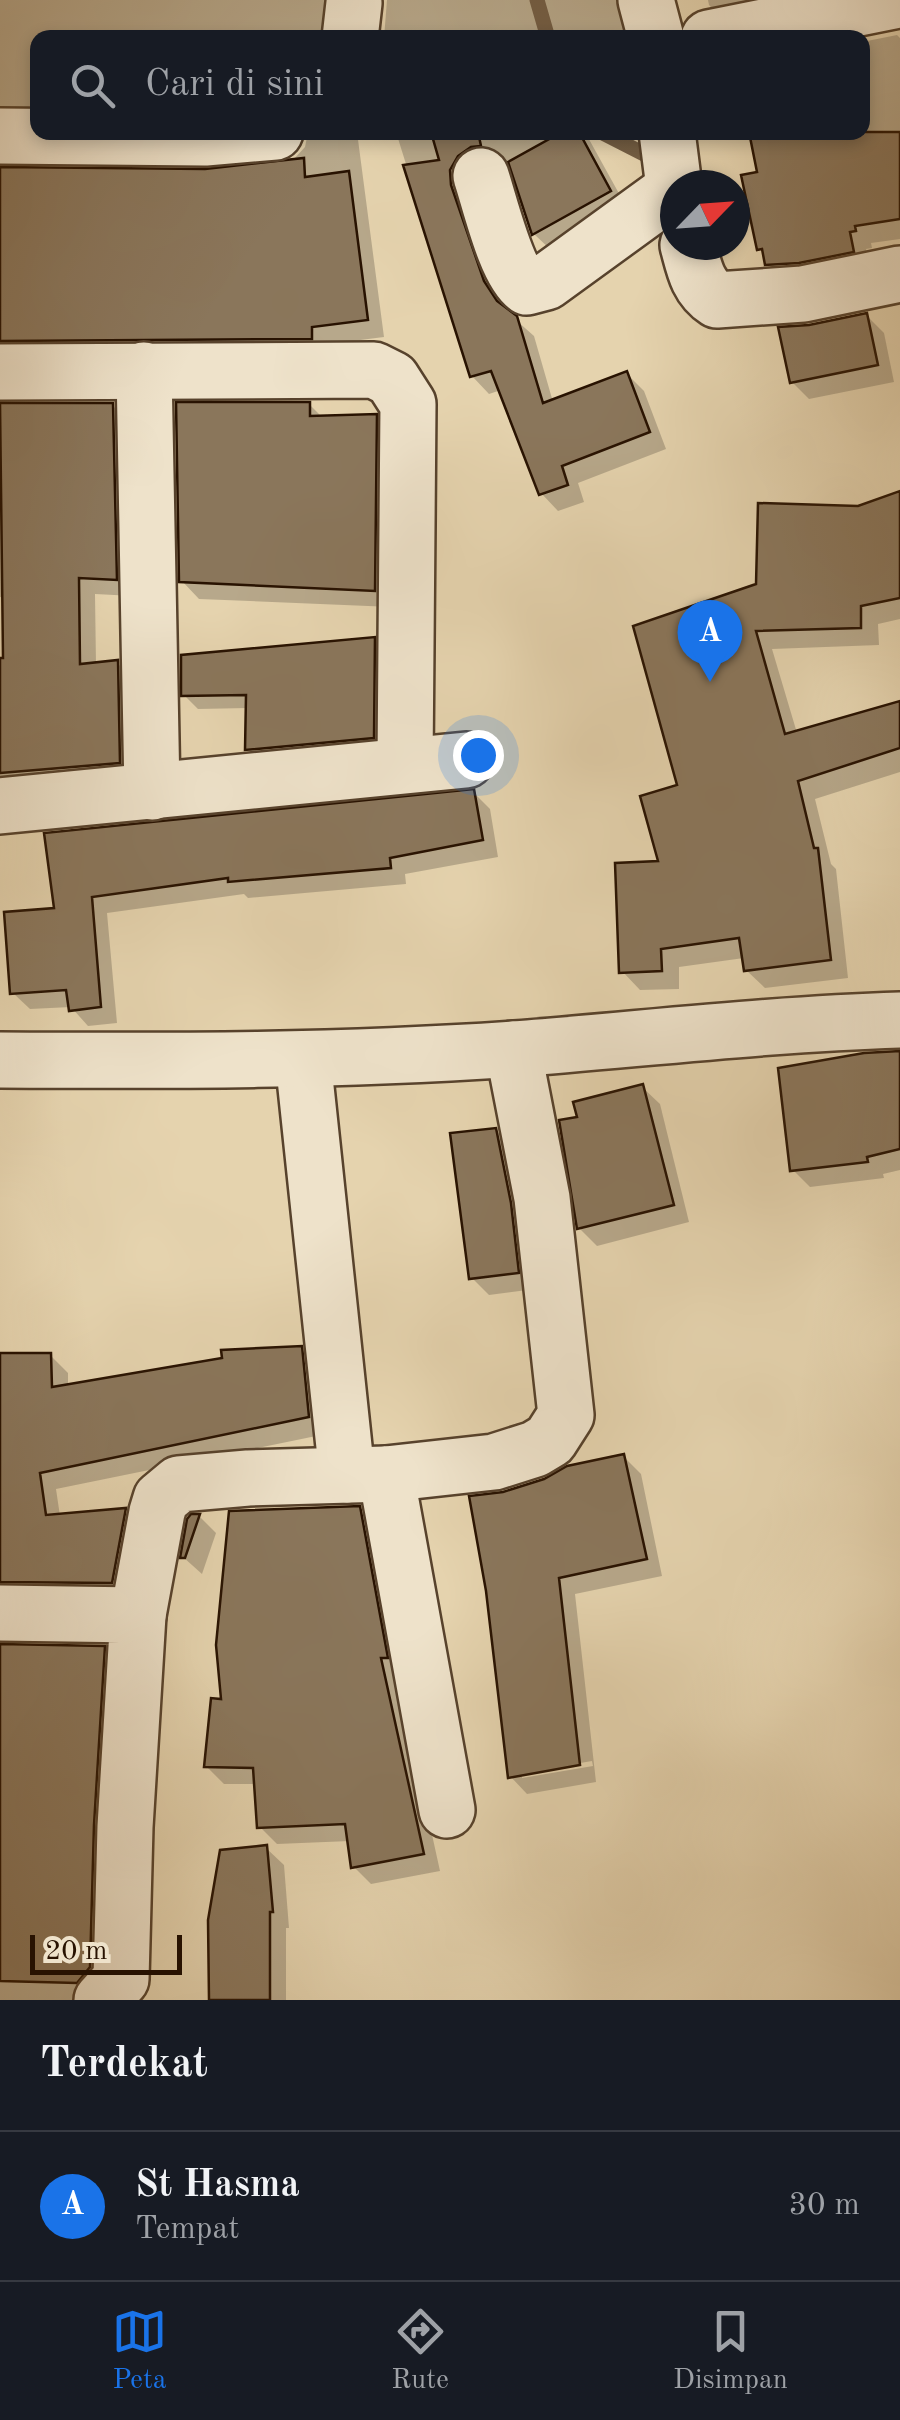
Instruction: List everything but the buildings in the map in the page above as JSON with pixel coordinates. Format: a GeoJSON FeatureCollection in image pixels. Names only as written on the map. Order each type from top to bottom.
{"type":"FeatureCollection","features":[{"type":"Feature","properties":{"kind":"street"},"geometry":{"type":"LineString","coordinates":[[646,0],[654,30]]}},
{"type":"Feature","properties":{"kind":"street"},"geometry":{"type":"LineString","coordinates":[[749,30],[892,1]]}},
{"type":"Feature","properties":{"kind":"street"},"geometry":{"type":"LineString","coordinates":[[0,136],[30,136]]}},
{"type":"Feature","properties":{"kind":"street"},"geometry":{"type":"LineString","coordinates":[[666,170],[668,140]]}},
{"type":"Feature","properties":{"kind":"street"},"geometry":{"type":"LineString","coordinates":[[481,176],[518,280],[527,288],[546,282],[660,200]]}},
{"type":"Feature","properties":{"kind":"street"},"geometry":{"type":"LineString","coordinates":[[692,260],[706,293],[717,300],[804,294],[900,274]]}},
{"type":"Feature","properties":{"kind":"street"},"geometry":{"type":"LineString","coordinates":[[144,370],[152,792]]}},
{"type":"Feature","properties":{"kind":"street"},"geometry":{"type":"LineString","coordinates":[[0,372],[374,370],[392,380],[408,404],[405,765]]}},
{"type":"Feature","properties":{"kind":"street"},"geometry":{"type":"LineString","coordinates":[[0,806],[466,760]]}},
{"type":"Feature","properties":{"kind":"street"},"geometry":{"type":"LineString","coordinates":[[0,1060],[303,1060],[514,1049],[802,1023],[900,1020]]}},
{"type":"Feature","properties":{"kind":"street"},"geometry":{"type":"LineString","coordinates":[[102,2000],[120,1979],[138,1615],[156,1512],[168,1490],[205,1480],[367,1475],[494,1462],[550,1440],[566,1415],[542,1198],[514,1049]]}},
{"type":"Feature","properties":{"kind":"street"},"geometry":{"type":"LineString","coordinates":[[303,1060],[367,1475],[447,1810]]}},
{"type":"Feature","properties":{"kind":"street"},"geometry":{"type":"LineString","coordinates":[[0,1614],[138,1615]]}},
{"type":"Feature","properties":{"kind":"waterway"},"geometry":{"type":"LineString","coordinates":[[537,0],[546,30]]}},
{"type":"Feature","properties":{"kind":"waterway"},"geometry":{"type":"LineString","coordinates":[[617,140],[648,156],[652,169]]}},
{"type":"Feature","properties":{"kind":"place","name":"St Hasma"},"geometry":{"type":"Point","coordinates":[710,682]}}]}
